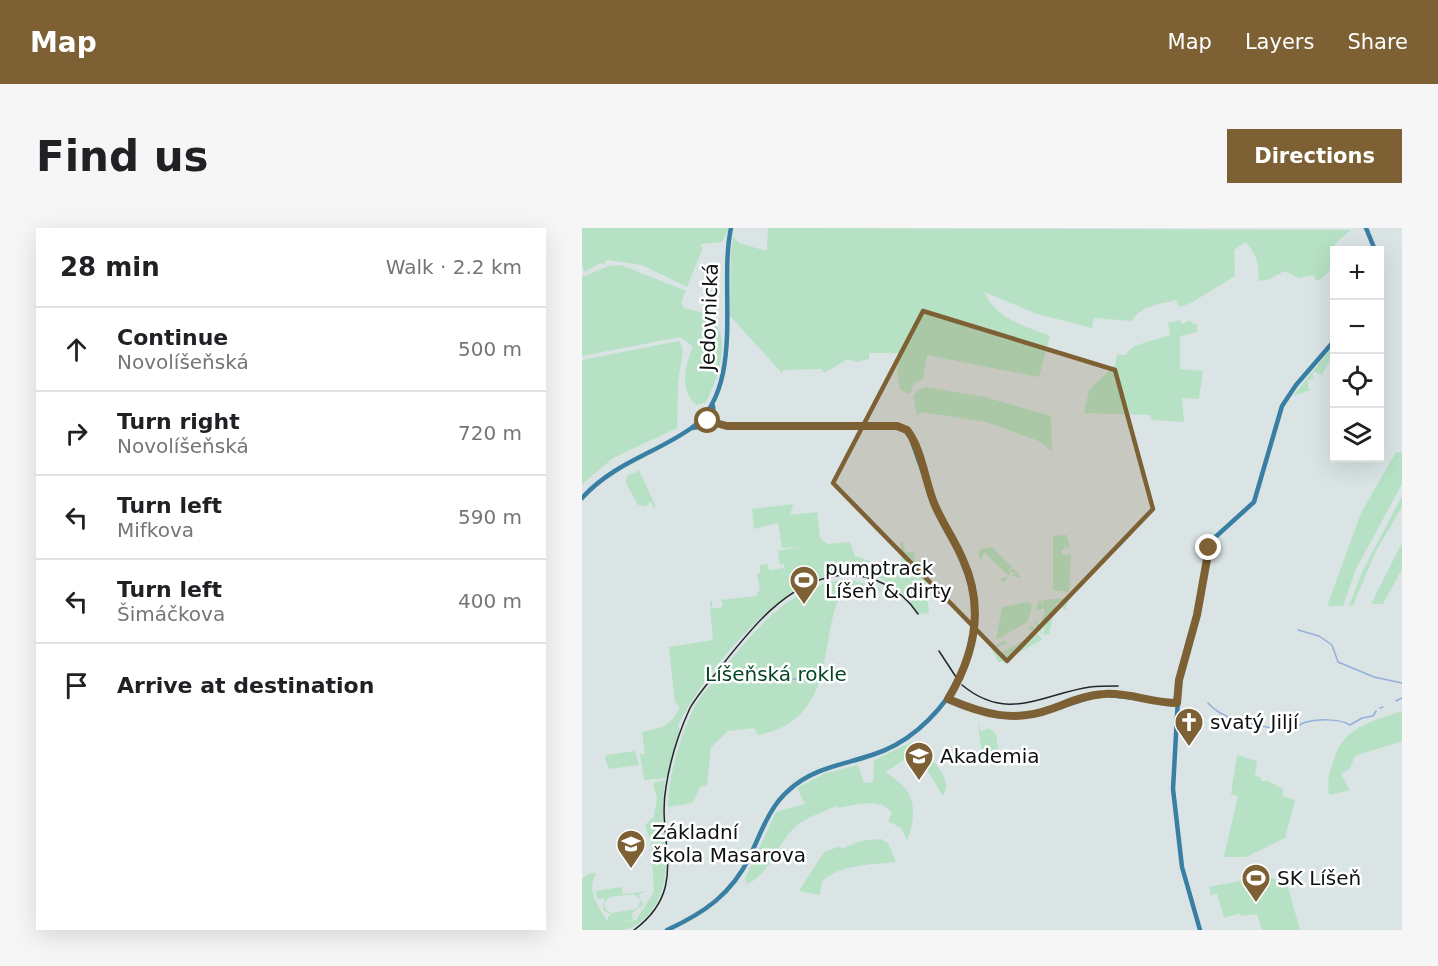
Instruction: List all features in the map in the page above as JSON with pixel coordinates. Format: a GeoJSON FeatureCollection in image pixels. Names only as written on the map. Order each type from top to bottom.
{"type":"FeatureCollection","features":[{"type":"Feature","properties":{"kind":"street","name":"Jedovnická"},"geometry":{"type":"LineString","coordinates":[[582,498],[626,463],[690,429],[704,416],[713,402],[722,382],[725,364],[727,245],[731,228]]}},
{"type":"Feature","properties":{"kind":"street"},"geometry":{"type":"LineString","coordinates":[[1366,228],[1373,246]]}},
{"type":"Feature","properties":{"kind":"street"},"geometry":{"type":"LineString","coordinates":[[1200,930],[1182,867],[1173,794],[1178,684],[1197,615],[1211,541],[1254,502],[1282,406],[1296,385],[1330,348]]}},
{"type":"Feature","properties":{"kind":"street"},"geometry":{"type":"LineString","coordinates":[[713,402],[713,415],[721,425]]}},
{"type":"Feature","properties":{"kind":"street"},"geometry":{"type":"LineString","coordinates":[[704,416],[708,421],[721,425]]}},
{"type":"Feature","properties":{"kind":"street"},"geometry":{"type":"LineString","coordinates":[[668,930],[704,911],[728,890],[744,868],[772,809],[789,789],[820,770],[873,755],[899,743],[921,728],[948,699],[961,678],[974,633],[973,592],[963,560],[934,504],[907,430],[897,426],[705,424],[690,429]]}},
{"type":"Feature","properties":{"kind":"street"},"geometry":{"type":"LineString","coordinates":[[948,699],[987,713],[1009,717],[1034,715],[1101,694],[1177,703]]}},
{"type":"Feature","properties":{"kind":"highlighted area"},"geometry":{"type":"Polygon","coordinates":[[[923,311],[1115,370],[1153,509],[1007,661],[833,483],[923,311]]]}},
{"type":"Feature","properties":{"kind":"green space"},"geometry":{"type":"Polygon","coordinates":[[[582,228],[729,228],[722,242],[701,244],[703,247],[687,287],[642,265],[608,260],[605,261],[605,265],[600,263],[585,272],[582,264],[582,228]]]}},
{"type":"Feature","properties":{"kind":"green space"},"geometry":{"type":"Polygon","coordinates":[[[734,228],[733,237],[739,243],[767,251],[768,228],[1351,230],[1335,243],[1335,246],[1330,246],[1330,268],[1326,275],[1316,281],[1314,275],[1299,278],[1285,271],[1267,280],[1258,281],[1259,270],[1256,260],[1246,242],[1234,250],[1235,276],[1191,303],[1179,307],[1176,300],[1157,304],[1140,312],[1132,321],[1094,318],[1092,328],[1037,314],[984,292],[989,301],[1004,315],[1021,325],[1050,336],[1039,377],[927,355],[923,379],[914,383],[910,394],[900,390],[897,374],[900,353],[869,353],[869,359],[857,362],[848,359],[824,373],[821,369],[783,370],[782,373],[730,316],[731,250],[734,228]]]}},
{"type":"Feature","properties":{"kind":"green space"},"geometry":{"type":"Polygon","coordinates":[[[621,265],[686,291],[681,302],[684,308],[707,315],[717,326],[721,336],[721,359],[715,382],[706,402],[696,405],[687,391],[686,369],[693,346],[680,337],[582,356],[582,277],[609,266],[621,265]]]}},
{"type":"Feature","properties":{"kind":"green space"},"geometry":{"type":"Polygon","coordinates":[[[1180,320],[1182,324],[1191,320],[1191,323],[1197,324],[1197,332],[1180,336],[1180,369],[1203,371],[1199,399],[1182,398],[1184,422],[1152,420],[1150,415],[1084,413],[1089,390],[1115,365],[1117,355],[1125,355],[1134,346],[1170,335],[1168,323],[1180,320]]]}},
{"type":"Feature","properties":{"kind":"green space"},"geometry":{"type":"Polygon","coordinates":[[[679,341],[683,350],[678,382],[677,428],[613,458],[582,484],[582,360],[679,341]]]}},
{"type":"Feature","properties":{"kind":"green space"},"geometry":{"type":"Polygon","coordinates":[[[1330,350],[1330,360],[1322,375],[1313,371],[1330,350]]]}},
{"type":"Feature","properties":{"kind":"green space"},"geometry":{"type":"Polygon","coordinates":[[[1313,371],[1313,379],[1308,380],[1308,388],[1311,390],[1293,396],[1313,371]]]}},
{"type":"Feature","properties":{"kind":"green space"},"geometry":{"type":"Polygon","coordinates":[[[925,387],[985,397],[1051,416],[1052,451],[1039,441],[986,422],[921,412],[917,416],[913,396],[925,387]]]}},
{"type":"Feature","properties":{"kind":"green space"},"geometry":{"type":"Polygon","coordinates":[[[1396,452],[1402,453],[1402,484],[1356,569],[1343,606],[1327,606],[1361,513],[1396,452]]]}},
{"type":"Feature","properties":{"kind":"green space"},"geometry":{"type":"Polygon","coordinates":[[[638,468],[656,507],[654,508],[651,501],[646,506],[638,505],[626,483],[627,475],[637,472],[638,468]]]}},
{"type":"Feature","properties":{"kind":"green space"},"geometry":{"type":"Polygon","coordinates":[[[1402,496],[1402,507],[1376,551],[1353,605],[1349,606],[1362,572],[1402,496]]]}},
{"type":"Feature","properties":{"kind":"green space"},"geometry":{"type":"Polygon","coordinates":[[[793,504],[790,515],[817,512],[820,538],[827,544],[850,542],[855,556],[886,567],[902,565],[900,542],[903,541],[905,552],[914,552],[915,561],[924,560],[929,613],[919,614],[888,582],[854,572],[819,579],[784,599],[751,627],[721,661],[696,695],[678,725],[680,730],[667,778],[644,780],[640,754],[645,754],[642,732],[665,725],[680,707],[675,702],[669,647],[713,640],[710,609],[723,607],[721,600],[712,601],[710,608],[710,602],[711,601],[757,596],[757,592],[760,591],[757,573],[760,573],[760,565],[768,564],[769,570],[784,568],[784,564],[780,565],[778,551],[799,547],[782,548],[778,523],[754,529],[752,509],[793,504]]]}},
{"type":"Feature","properties":{"kind":"green space"},"geometry":{"type":"Polygon","coordinates":[[[1067,535],[1070,549],[1064,545],[1065,549],[1061,550],[1062,555],[1071,554],[1069,592],[1053,590],[1053,536],[1067,535]]]}},
{"type":"Feature","properties":{"kind":"green space"},"geometry":{"type":"Polygon","coordinates":[[[1402,543],[1402,569],[1383,604],[1371,604],[1402,543]]]}},
{"type":"Feature","properties":{"kind":"green space"},"geometry":{"type":"Polygon","coordinates":[[[992,547],[1012,567],[1007,573],[1013,568],[1022,578],[1011,576],[1014,573],[1012,571],[1009,576],[984,552],[981,560],[978,555],[980,549],[992,547]]]}},
{"type":"Feature","properties":{"kind":"green space","name":"Líšeňská rokle"},"geometry":{"type":"Polygon","coordinates":[[[848,579],[882,588],[880,591],[856,585],[842,595],[834,613],[819,684],[807,706],[788,724],[758,735],[754,728],[728,731],[711,747],[707,786],[701,786],[692,803],[668,807],[672,770],[679,745],[699,699],[748,639],[776,611],[809,590],[848,579]]]}},
{"type":"Feature","properties":{"kind":"green space"},"geometry":{"type":"Polygon","coordinates":[[[1065,598],[1068,600],[1066,610],[1063,608],[1063,602],[1056,604],[1056,613],[1055,607],[1049,634],[1043,635],[1045,628],[1042,628],[1041,635],[1034,619],[1038,621],[1037,624],[1045,624],[1042,622],[1043,615],[1047,615],[1044,614],[1044,608],[1036,610],[1038,602],[1041,601],[1042,605],[1044,600],[1065,598]]]}},
{"type":"Feature","properties":{"kind":"green space"},"geometry":{"type":"Polygon","coordinates":[[[1028,602],[1033,605],[1027,622],[996,640],[1002,607],[1028,602]]]}},
{"type":"Feature","properties":{"kind":"green space"},"geometry":{"type":"Polygon","coordinates":[[[1032,625],[1042,640],[999,663],[991,648],[1005,640],[1006,644],[999,646],[996,650],[1001,657],[1001,653],[1006,649],[1009,652],[1008,649],[1014,645],[1017,648],[1016,645],[1022,641],[1024,644],[1024,640],[1030,637],[1032,640],[1031,636],[1036,633],[1029,627],[1032,625]]]}},
{"type":"Feature","properties":{"kind":"green space"},"geometry":{"type":"Polygon","coordinates":[[[1402,711],[1402,741],[1355,756],[1350,768],[1341,774],[1350,790],[1329,795],[1328,781],[1331,769],[1345,739],[1352,732],[1370,722],[1402,711]]]}},
{"type":"Feature","properties":{"kind":"green space"},"geometry":{"type":"Polygon","coordinates":[[[978,722],[981,732],[989,728],[996,734],[999,756],[995,763],[985,761],[983,764],[978,722]]]}},
{"type":"Feature","properties":{"kind":"green space"},"geometry":{"type":"Polygon","coordinates":[[[912,742],[915,752],[886,772],[903,786],[911,800],[913,820],[907,840],[901,828],[888,821],[892,813],[881,805],[867,803],[838,808],[836,806],[797,825],[760,875],[745,884],[747,879],[744,881],[776,812],[805,804],[797,788],[826,773],[858,765],[864,783],[873,782],[874,760],[912,742]]]}},
{"type":"Feature","properties":{"kind":"green space"},"geometry":{"type":"Polygon","coordinates":[[[914,743],[942,773],[947,786],[943,796],[917,753],[914,743]]]}},
{"type":"Feature","properties":{"kind":"green space"},"geometry":{"type":"Polygon","coordinates":[[[635,751],[639,765],[609,769],[605,759],[607,755],[635,751]]]}},
{"type":"Feature","properties":{"kind":"green space"},"geometry":{"type":"Polygon","coordinates":[[[1237,755],[1257,761],[1255,776],[1261,777],[1261,781],[1268,781],[1283,789],[1282,796],[1295,800],[1285,838],[1246,857],[1224,857],[1238,796],[1231,794],[1237,755]]]}},
{"type":"Feature","properties":{"kind":"green space"},"geometry":{"type":"Polygon","coordinates":[[[666,780],[663,814],[666,865],[659,897],[648,916],[631,928],[582,930],[582,879],[590,873],[596,873],[592,886],[594,899],[608,922],[608,916],[612,915],[603,910],[604,898],[597,899],[596,891],[622,887],[623,894],[648,891],[639,894],[643,905],[632,913],[633,920],[618,923],[636,920],[654,892],[651,842],[645,825],[654,817],[657,797],[653,786],[655,782],[666,780]],[[634,894],[610,897],[604,902],[605,909],[611,913],[637,909],[641,900],[634,894]]]}},
{"type":"Feature","properties":{"kind":"green space"},"geometry":{"type":"Polygon","coordinates":[[[881,839],[888,843],[896,862],[858,866],[839,871],[822,881],[820,895],[799,891],[824,852],[838,847],[844,848],[860,841],[881,839]]]}},
{"type":"Feature","properties":{"kind":"green space","name":"SK Líšeň"},"geometry":{"type":"Polygon","coordinates":[[[1267,876],[1287,884],[1300,930],[1262,930],[1257,914],[1241,916],[1240,913],[1224,918],[1217,894],[1211,895],[1209,887],[1267,876]]]}},
{"type":"Feature","properties":{"kind":"waterway"},"geometry":{"type":"LineString","coordinates":[[1298,630],[1319,636],[1332,645],[1338,662],[1374,677],[1402,683]]}},
{"type":"Feature","properties":{"kind":"waterway"},"geometry":{"type":"LineString","coordinates":[[793,679],[801,679]]}},
{"type":"Feature","properties":{"kind":"waterway"},"geometry":{"type":"LineString","coordinates":[[1396,701],[1402,698]]}},
{"type":"Feature","properties":{"kind":"waterway"},"geometry":{"type":"LineString","coordinates":[[1208,703],[1225,716],[1235,720],[1290,731],[1303,723],[1315,721],[1334,720],[1350,725],[1362,718],[1373,716],[1376,711]]}},
{"type":"Feature","properties":{"kind":"tram line"},"geometry":{"type":"LineString","coordinates":[[634,930],[651,914],[662,898],[667,881],[664,807],[666,787],[672,757],[686,717],[700,693],[743,639],[784,599],[817,581],[835,576],[859,576],[882,583],[902,596],[918,614]]}},
{"type":"Feature","properties":{"kind":"tram line"},"geometry":{"type":"LineString","coordinates":[[939,651],[956,677]]}},
{"type":"Feature","properties":{"kind":"tram line"},"geometry":{"type":"LineString","coordinates":[[962,685],[979,696],[995,702],[1010,704],[1025,703],[1090,687],[1118,686]]}},
{"type":"Feature","properties":{"kind":"place","name":"pumptrack Líšeň & dirty"},"geometry":{"type":"Point","coordinates":[804,606]}},
{"type":"Feature","properties":{"kind":"place","name":"svatý Jiljí"},"geometry":{"type":"Point","coordinates":[1189,748]}},
{"type":"Feature","properties":{"kind":"place","name":"Akademia"},"geometry":{"type":"Point","coordinates":[919,782]}},
{"type":"Feature","properties":{"kind":"place","name":"Základní škola Masarova"},"geometry":{"type":"Point","coordinates":[631,870]}},
{"type":"Feature","properties":{"kind":"place","name":"SK Líšeň"},"geometry":{"type":"Point","coordinates":[1256,904]}},
{"type":"Feature","properties":{"kind":"route"},"geometry":{"type":"LineString","coordinates":[[708,421],[727,426],[897,426],[907,430],[912,438],[934,504],[963,560],[973,592],[975,622],[970,653],[964,671],[948,699],[987,713],[1009,717],[1027,716],[1097,694],[1123,695],[1177,703],[1178,684],[1197,615],[1209,548]]}}]}
